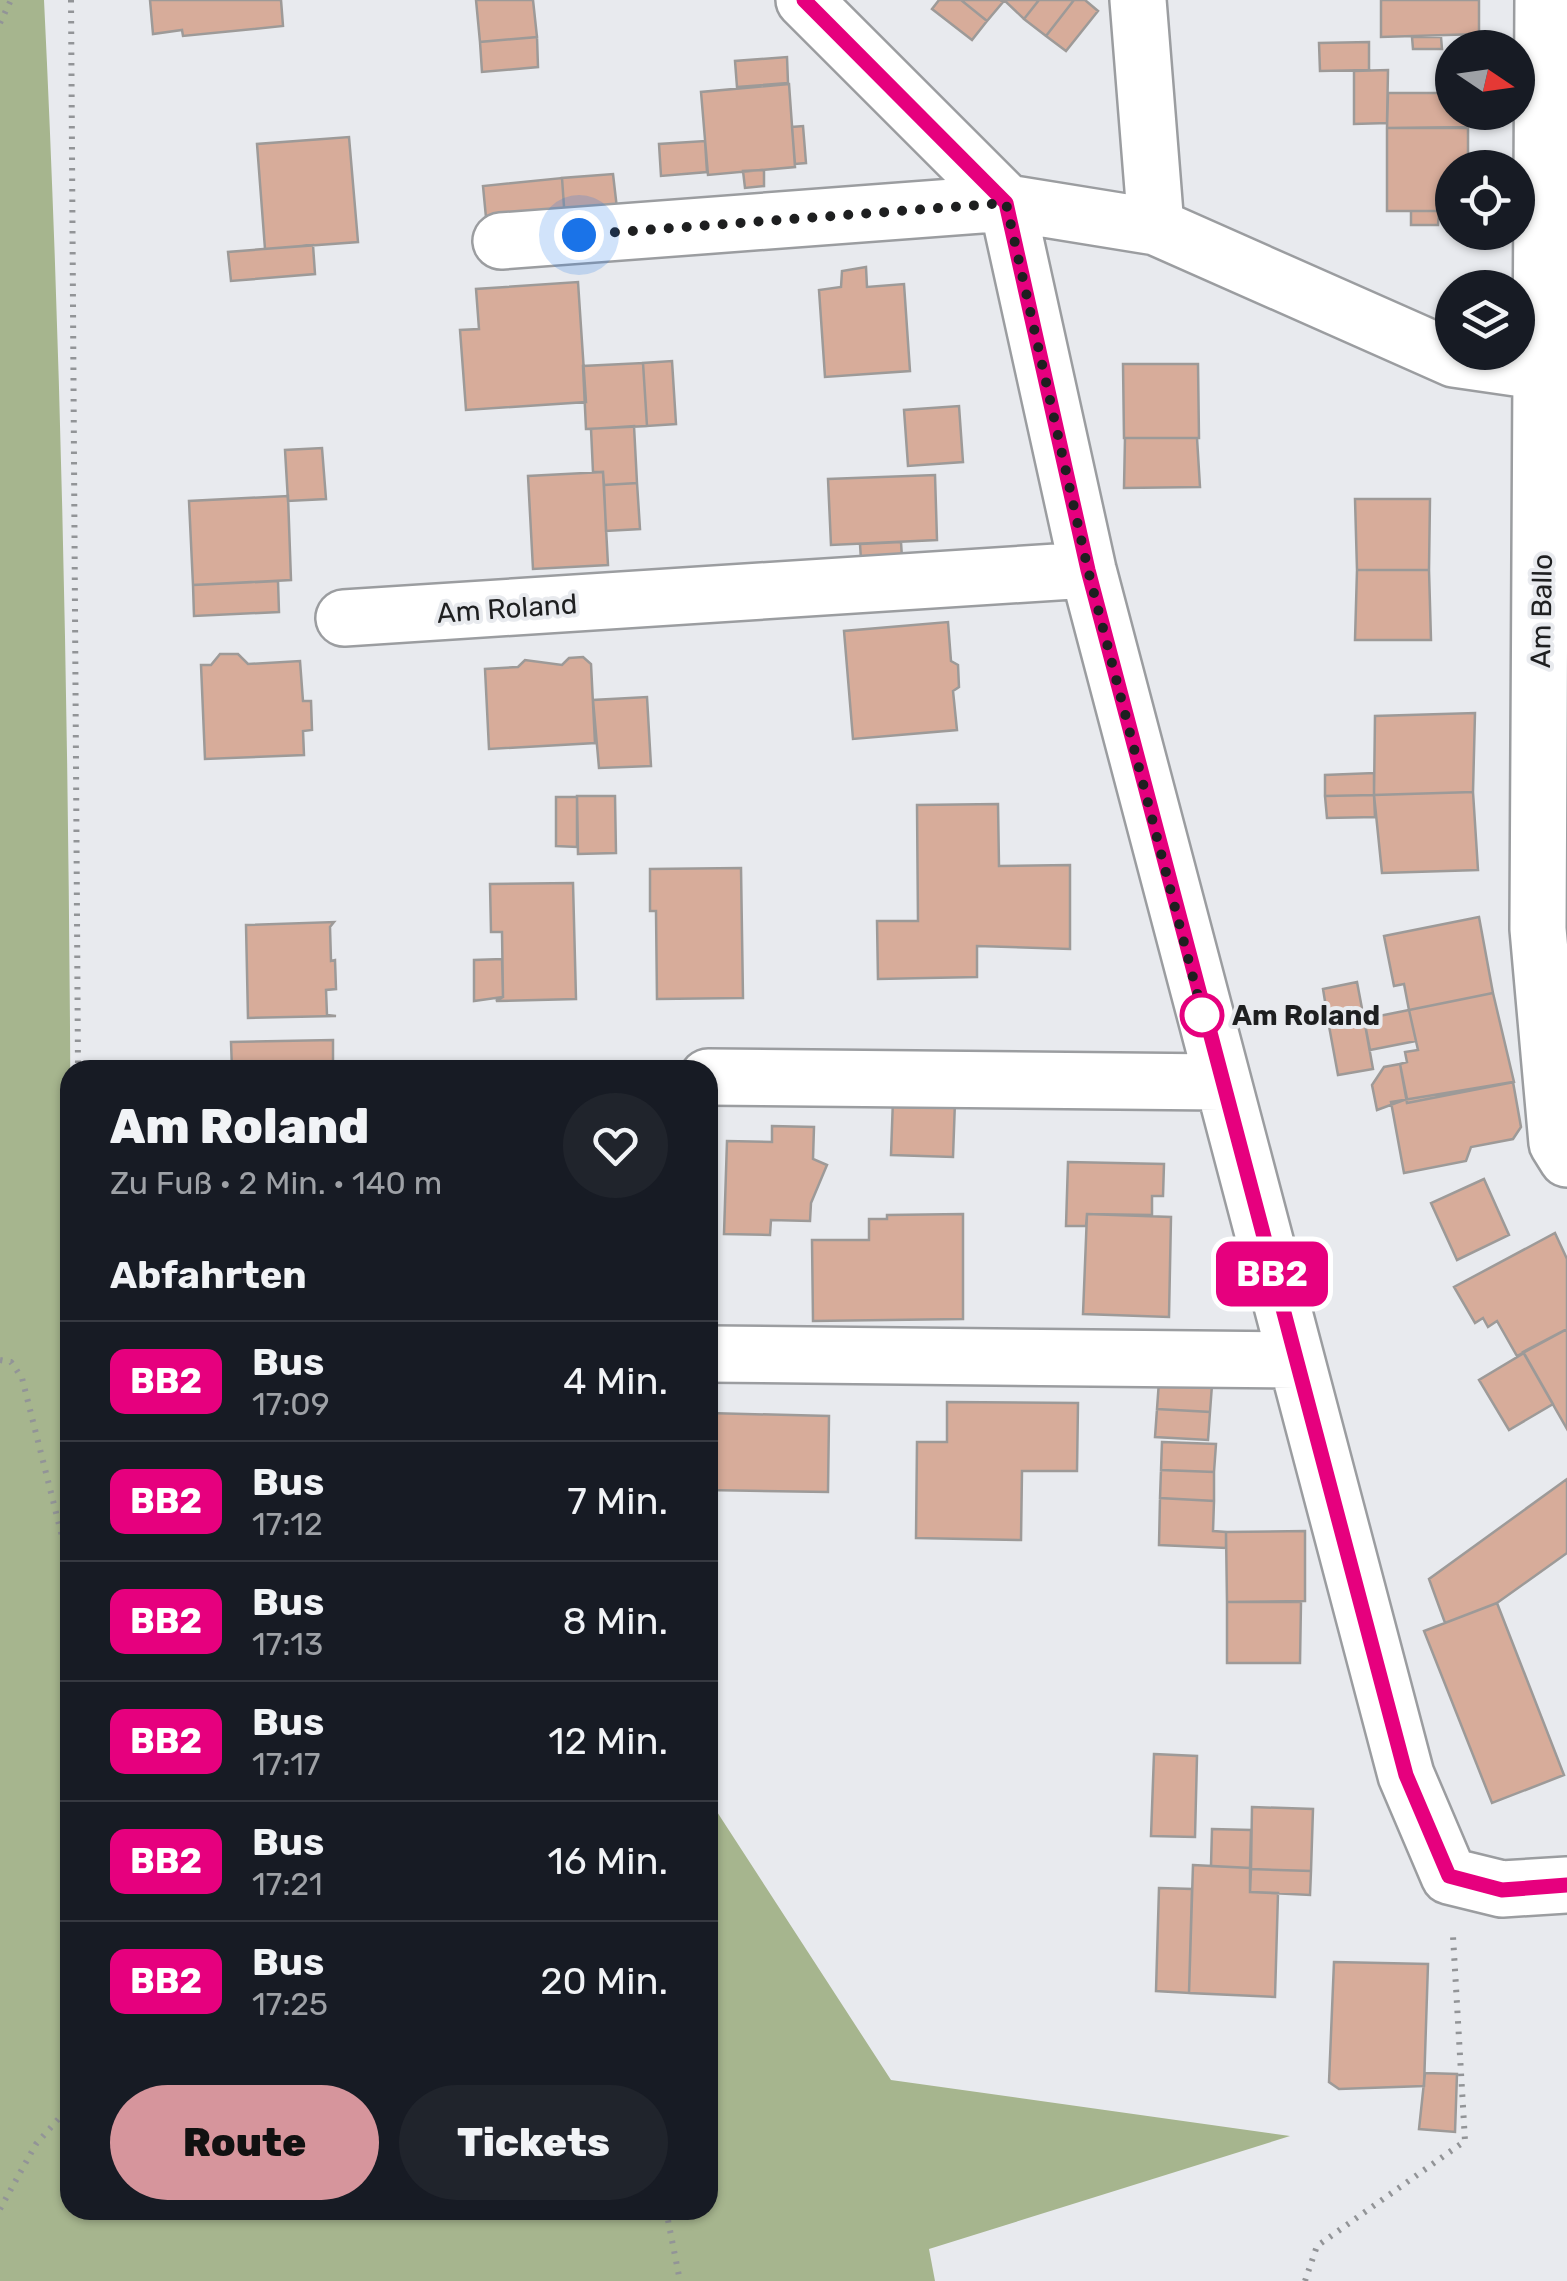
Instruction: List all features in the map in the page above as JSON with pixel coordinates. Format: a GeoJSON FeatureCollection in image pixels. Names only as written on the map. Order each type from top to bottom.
{"type":"FeatureCollection","features":[{"type":"Feature","properties":{"kind":"street"},"geometry":{"type":"LineString","coordinates":[[804,0],[1006,203],[1088,570],[1220,1082],[1406,1775],[1449,1876],[1502,1890],[1567,1885]]}},
{"type":"Feature","properties":{"kind":"street"},"geometry":{"type":"LineString","coordinates":[[1138,0],[1156,227]]}},
{"type":"Feature","properties":{"kind":"street","name":"Am Ballo"},"geometry":{"type":"LineString","coordinates":[[1543,0],[1544,372],[1538,929],[1557,1143],[1567,1159]]}},
{"type":"Feature","properties":{"kind":"street"},"geometry":{"type":"LineString","coordinates":[[501,241],[1006,203],[1156,227],[1454,359],[1544,372]]}},
{"type":"Feature","properties":{"kind":"street","name":"Am Roland"},"geometry":{"type":"LineString","coordinates":[[344,618],[1088,570]]}},
{"type":"Feature","properties":{"kind":"street"},"geometry":{"type":"LineString","coordinates":[[718,1077],[1220,1082]]}},
{"type":"Feature","properties":{"kind":"street"},"geometry":{"type":"LineString","coordinates":[[718,1354],[1296,1360]]}},
{"type":"Feature","properties":{"kind":"path"},"geometry":{"type":"LineString","coordinates":[[0,23],[11,0]]}},
{"type":"Feature","properties":{"kind":"path"},"geometry":{"type":"LineString","coordinates":[[71,0],[78,1060]]}},
{"type":"Feature","properties":{"kind":"path"},"geometry":{"type":"LineString","coordinates":[[0,1360],[12,1362],[22,1378],[60,1528]]}},
{"type":"Feature","properties":{"kind":"path"},"geometry":{"type":"LineString","coordinates":[[1305,2281],[1318,2246],[1465,2141],[1449,1876]]}},
{"type":"Feature","properties":{"kind":"path"},"geometry":{"type":"LineString","coordinates":[[0,2208],[36,2144],[60,2117]]}},
{"type":"Feature","properties":{"kind":"path"},"geometry":{"type":"LineString","coordinates":[[668,2220],[680,2281]]}},
{"type":"Feature","properties":{"kind":"green space"},"geometry":{"type":"Polygon","coordinates":[[[0,0],[44,0],[63,552],[70,1060],[60,1060],[60,2220],[718,2220],[718,1813],[891,2080],[1290,2136],[929,2249],[935,2281],[0,2281],[0,0]]]}},
{"type":"Feature","properties":{"kind":"building"},"geometry":{"type":"Polygon","coordinates":[[[150,0],[281,0],[283,26],[183,36],[182,30],[153,34],[150,0]]]}},
{"type":"Feature","properties":{"kind":"building"},"geometry":{"type":"Polygon","coordinates":[[[476,0],[533,0],[537,37],[480,42],[476,0]]]}},
{"type":"Feature","properties":{"kind":"building"},"geometry":{"type":"Polygon","coordinates":[[[939,0],[961,0],[987,21],[972,40],[932,9],[939,0]]]}},
{"type":"Feature","properties":{"kind":"building"},"geometry":{"type":"Polygon","coordinates":[[[961,0],[1000,0],[1003,2],[987,21],[961,0]]]}},
{"type":"Feature","properties":{"kind":"building"},"geometry":{"type":"Polygon","coordinates":[[[1004,0],[1039,0],[1024,19],[1004,0]]]}},
{"type":"Feature","properties":{"kind":"building"},"geometry":{"type":"Polygon","coordinates":[[[1039,0],[1074,0],[1046,36],[1024,19],[1039,0]]]}},
{"type":"Feature","properties":{"kind":"building"},"geometry":{"type":"Polygon","coordinates":[[[1074,0],[1085,0],[1098,11],[1066,51],[1046,36],[1074,0]]]}},
{"type":"Feature","properties":{"kind":"building"},"geometry":{"type":"Polygon","coordinates":[[[1381,0],[1479,0],[1479,30],[1435,30],[1435,35],[1381,37],[1381,0]]]}},
{"type":"Feature","properties":{"kind":"building"},"geometry":{"type":"Polygon","coordinates":[[[537,37],[538,67],[482,72],[480,42],[537,37]]]}},
{"type":"Feature","properties":{"kind":"building"},"geometry":{"type":"Polygon","coordinates":[[[1412,37],[1435,37],[1435,49],[1413,49],[1412,37]]]}},
{"type":"Feature","properties":{"kind":"building"},"geometry":{"type":"Polygon","coordinates":[[[1369,42],[1369,70],[1320,71],[1319,43],[1369,42]]]}},
{"type":"Feature","properties":{"kind":"building"},"geometry":{"type":"Polygon","coordinates":[[[787,57],[788,83],[737,87],[735,61],[787,57]]]}},
{"type":"Feature","properties":{"kind":"building"},"geometry":{"type":"Polygon","coordinates":[[[1388,70],[1387,123],[1354,124],[1354,71],[1388,70]]]}},
{"type":"Feature","properties":{"kind":"building"},"geometry":{"type":"Polygon","coordinates":[[[789,84],[795,167],[708,175],[701,92],[789,84]]]}},
{"type":"Feature","properties":{"kind":"building"},"geometry":{"type":"Polygon","coordinates":[[[1388,93],[1435,93],[1435,127],[1387,128],[1388,93]]]}},
{"type":"Feature","properties":{"kind":"building"},"geometry":{"type":"Polygon","coordinates":[[[803,126],[806,163],[795,164],[792,127],[803,126]]]}},
{"type":"Feature","properties":{"kind":"building"},"geometry":{"type":"Polygon","coordinates":[[[1387,128],[1468,130],[1468,150],[1435,150],[1435,211],[1387,211],[1387,128]]]}},
{"type":"Feature","properties":{"kind":"building"},"geometry":{"type":"Polygon","coordinates":[[[349,137],[358,242],[265,249],[257,144],[349,137]]]}},
{"type":"Feature","properties":{"kind":"building"},"geometry":{"type":"Polygon","coordinates":[[[705,141],[707,172],[661,176],[659,144],[705,141]]]}},
{"type":"Feature","properties":{"kind":"building"},"geometry":{"type":"Polygon","coordinates":[[[764,170],[764,186],[745,188],[743,171],[764,170]]]}},
{"type":"Feature","properties":{"kind":"building"},"geometry":{"type":"Polygon","coordinates":[[[613,174],[618,217],[565,221],[562,178],[613,174]]]}},
{"type":"Feature","properties":{"kind":"building"},"geometry":{"type":"Polygon","coordinates":[[[562,178],[565,221],[487,228],[483,186],[562,178]]]}},
{"type":"Feature","properties":{"kind":"building"},"geometry":{"type":"Polygon","coordinates":[[[1411,211],[1435,211],[1435,225],[1411,225],[1411,211]]]}},
{"type":"Feature","properties":{"kind":"building"},"geometry":{"type":"Polygon","coordinates":[[[313,245],[315,274],[231,281],[228,252],[313,245]]]}},
{"type":"Feature","properties":{"kind":"building"},"geometry":{"type":"Polygon","coordinates":[[[866,267],[867,287],[904,284],[910,371],[825,377],[819,290],[841,287],[842,271],[866,267]]]}},
{"type":"Feature","properties":{"kind":"building"},"geometry":{"type":"Polygon","coordinates":[[[578,282],[586,402],[466,410],[460,330],[479,329],[476,289],[578,282]]]}},
{"type":"Feature","properties":{"kind":"building"},"geometry":{"type":"Polygon","coordinates":[[[672,361],[676,424],[647,426],[643,363],[672,361]]]}},
{"type":"Feature","properties":{"kind":"building"},"geometry":{"type":"Polygon","coordinates":[[[643,363],[647,426],[586,429],[583,366],[643,363]]]}},
{"type":"Feature","properties":{"kind":"building"},"geometry":{"type":"Polygon","coordinates":[[[1123,364],[1198,364],[1199,438],[1124,438],[1123,364]]]}},
{"type":"Feature","properties":{"kind":"building"},"geometry":{"type":"Polygon","coordinates":[[[959,406],[963,462],[908,466],[904,410],[959,406]]]}},
{"type":"Feature","properties":{"kind":"building"},"geometry":{"type":"Polygon","coordinates":[[[634,426],[637,483],[604,485],[603,472],[593,472],[591,429],[634,426]]]}},
{"type":"Feature","properties":{"kind":"building"},"geometry":{"type":"Polygon","coordinates":[[[1125,438],[1197,438],[1200,487],[1124,488],[1125,438]]]}},
{"type":"Feature","properties":{"kind":"building"},"geometry":{"type":"Polygon","coordinates":[[[322,448],[326,499],[288,501],[285,450],[322,448]]]}},
{"type":"Feature","properties":{"kind":"building"},"geometry":{"type":"Polygon","coordinates":[[[603,472],[608,565],[533,569],[528,476],[603,472]]]}},
{"type":"Feature","properties":{"kind":"building"},"geometry":{"type":"Polygon","coordinates":[[[935,475],[937,540],[831,545],[828,479],[935,475]]]}},
{"type":"Feature","properties":{"kind":"building"},"geometry":{"type":"Polygon","coordinates":[[[637,483],[640,529],[606,531],[604,485],[637,483]]]}},
{"type":"Feature","properties":{"kind":"building"},"geometry":{"type":"Polygon","coordinates":[[[288,496],[291,580],[193,585],[189,501],[288,496]]]}},
{"type":"Feature","properties":{"kind":"building"},"geometry":{"type":"Polygon","coordinates":[[[1355,499],[1430,499],[1429,570],[1357,570],[1355,499]]]}},
{"type":"Feature","properties":{"kind":"building"},"geometry":{"type":"Polygon","coordinates":[[[901,542],[902,558],[861,560],[860,544],[901,542]]]}},
{"type":"Feature","properties":{"kind":"building"},"geometry":{"type":"Polygon","coordinates":[[[1357,570],[1429,570],[1431,640],[1355,640],[1357,570]]]}},
{"type":"Feature","properties":{"kind":"building"},"geometry":{"type":"Polygon","coordinates":[[[278,581],[279,612],[194,616],[193,585],[278,581]]]}},
{"type":"Feature","properties":{"kind":"building"},"geometry":{"type":"Polygon","coordinates":[[[948,622],[951,661],[958,665],[959,687],[953,691],[957,730],[853,739],[844,631],[948,622]]]}},
{"type":"Feature","properties":{"kind":"building"},"geometry":{"type":"Polygon","coordinates":[[[220,654],[238,654],[248,664],[300,661],[303,701],[311,701],[312,730],[303,731],[304,755],[205,759],[201,665],[211,665],[220,654]]]}},
{"type":"Feature","properties":{"kind":"building"},"geometry":{"type":"Polygon","coordinates":[[[583,657],[591,664],[595,743],[489,749],[485,669],[518,667],[525,660],[562,665],[569,658],[583,657]]]}},
{"type":"Feature","properties":{"kind":"building"},"geometry":{"type":"Polygon","coordinates":[[[647,697],[651,766],[599,768],[593,700],[647,697]]]}},
{"type":"Feature","properties":{"kind":"building"},"geometry":{"type":"Polygon","coordinates":[[[1475,713],[1473,792],[1374,795],[1375,716],[1475,713]]]}},
{"type":"Feature","properties":{"kind":"building"},"geometry":{"type":"Polygon","coordinates":[[[1374,773],[1374,795],[1325,796],[1325,775],[1374,773]]]}},
{"type":"Feature","properties":{"kind":"building"},"geometry":{"type":"Polygon","coordinates":[[[1473,792],[1478,870],[1382,873],[1374,795],[1473,792]]]}},
{"type":"Feature","properties":{"kind":"building"},"geometry":{"type":"Polygon","coordinates":[[[1374,795],[1375,817],[1327,818],[1325,796],[1374,795]]]}},
{"type":"Feature","properties":{"kind":"building"},"geometry":{"type":"Polygon","coordinates":[[[577,796],[615,796],[616,853],[578,854],[577,796]]]}},
{"type":"Feature","properties":{"kind":"building"},"geometry":{"type":"Polygon","coordinates":[[[556,797],[577,797],[577,847],[556,846],[556,797]]]}},
{"type":"Feature","properties":{"kind":"building"},"geometry":{"type":"Polygon","coordinates":[[[998,804],[999,866],[1070,865],[1070,949],[977,946],[977,977],[878,979],[877,921],[918,921],[917,805],[998,804]]]}},
{"type":"Feature","properties":{"kind":"building"},"geometry":{"type":"Polygon","coordinates":[[[741,868],[743,998],[657,999],[656,911],[650,911],[650,869],[741,868]]]}},
{"type":"Feature","properties":{"kind":"building"},"geometry":{"type":"Polygon","coordinates":[[[573,883],[576,999],[496,1001],[503,997],[502,932],[491,932],[490,884],[573,883]]]}},
{"type":"Feature","properties":{"kind":"building"},"geometry":{"type":"Polygon","coordinates":[[[1479,917],[1493,993],[1409,1010],[1404,984],[1394,986],[1384,936],[1479,917]]]}},
{"type":"Feature","properties":{"kind":"building"},"geometry":{"type":"Polygon","coordinates":[[[334,922],[330,927],[331,961],[335,960],[336,989],[326,990],[327,1015],[336,1016],[248,1018],[246,925],[334,922]]]}},
{"type":"Feature","properties":{"kind":"building"},"geometry":{"type":"Polygon","coordinates":[[[502,959],[503,997],[474,1001],[474,960],[502,959]]]}},
{"type":"Feature","properties":{"kind":"building"},"geometry":{"type":"Polygon","coordinates":[[[1357,982],[1364,1019],[1329,1026],[1323,989],[1357,982]]]}},
{"type":"Feature","properties":{"kind":"building"},"geometry":{"type":"Polygon","coordinates":[[[1493,993],[1514,1082],[1407,1103],[1400,1064],[1407,1062],[1405,1052],[1418,1050],[1409,1010],[1493,993]]]}},
{"type":"Feature","properties":{"kind":"building"},"geometry":{"type":"Polygon","coordinates":[[[1409,1010],[1416,1041],[1370,1050],[1364,1019],[1409,1010]]]}},
{"type":"Feature","properties":{"kind":"building"},"geometry":{"type":"Polygon","coordinates":[[[1364,1019],[1373,1069],[1338,1075],[1329,1026],[1364,1019]]]}},
{"type":"Feature","properties":{"kind":"building"},"geometry":{"type":"Polygon","coordinates":[[[333,1040],[333,1060],[232,1060],[231,1042],[333,1040]]]}},
{"type":"Feature","properties":{"kind":"building"},"geometry":{"type":"Polygon","coordinates":[[[1400,1064],[1407,1099],[1377,1110],[1372,1085],[1384,1067],[1400,1064]]]}},
{"type":"Feature","properties":{"kind":"building"},"geometry":{"type":"Polygon","coordinates":[[[1513,1082],[1521,1127],[1513,1139],[1471,1147],[1466,1161],[1404,1173],[1391,1102],[1513,1082]]]}},
{"type":"Feature","properties":{"kind":"building"},"geometry":{"type":"Polygon","coordinates":[[[893,1099],[955,1101],[953,1157],[891,1155],[893,1099]]]}},
{"type":"Feature","properties":{"kind":"building"},"geometry":{"type":"Polygon","coordinates":[[[772,1126],[814,1127],[813,1159],[827,1165],[811,1203],[810,1221],[771,1220],[770,1235],[724,1234],[727,1141],[772,1142],[772,1126]]]}},
{"type":"Feature","properties":{"kind":"building"},"geometry":{"type":"Polygon","coordinates":[[[1068,1162],[1164,1164],[1163,1196],[1152,1196],[1152,1215],[1087,1214],[1086,1226],[1066,1226],[1068,1162]]]}},
{"type":"Feature","properties":{"kind":"building"},"geometry":{"type":"Polygon","coordinates":[[[1484,1179],[1509,1235],[1457,1260],[1431,1203],[1484,1179]]]}},
{"type":"Feature","properties":{"kind":"building"},"geometry":{"type":"Polygon","coordinates":[[[963,1214],[963,1319],[813,1321],[812,1240],[869,1240],[869,1219],[887,1219],[887,1215],[963,1214]]]}},
{"type":"Feature","properties":{"kind":"building"},"geometry":{"type":"Polygon","coordinates":[[[1087,1214],[1171,1217],[1169,1317],[1083,1314],[1087,1214]]]}},
{"type":"Feature","properties":{"kind":"building"},"geometry":{"type":"Polygon","coordinates":[[[1555,1233],[1567,1259],[1567,1329],[1517,1356],[1497,1321],[1488,1327],[1483,1318],[1475,1323],[1454,1287],[1555,1233]]]}},
{"type":"Feature","properties":{"kind":"building"},"geometry":{"type":"Polygon","coordinates":[[[1567,1329],[1567,1429],[1523,1352],[1567,1329]]]}},
{"type":"Feature","properties":{"kind":"building"},"geometry":{"type":"Polygon","coordinates":[[[1524,1353],[1553,1404],[1509,1430],[1479,1380],[1524,1353]]]}},
{"type":"Feature","properties":{"kind":"building"},"geometry":{"type":"Polygon","coordinates":[[[1159,1381],[1212,1385],[1210,1412],[1157,1409],[1159,1381]]]}},
{"type":"Feature","properties":{"kind":"building"},"geometry":{"type":"Polygon","coordinates":[[[947,1402],[1078,1403],[1077,1471],[1022,1471],[1021,1540],[916,1538],[917,1442],[947,1442],[947,1402]]]}},
{"type":"Feature","properties":{"kind":"building"},"geometry":{"type":"Polygon","coordinates":[[[1157,1409],[1210,1412],[1208,1440],[1155,1437],[1157,1409]]]}},
{"type":"Feature","properties":{"kind":"building"},"geometry":{"type":"Polygon","coordinates":[[[718,1413],[829,1416],[828,1492],[718,1490],[718,1413]]]}},
{"type":"Feature","properties":{"kind":"building"},"geometry":{"type":"Polygon","coordinates":[[[1162,1442],[1216,1444],[1214,1472],[1161,1470],[1162,1442]]]}},
{"type":"Feature","properties":{"kind":"building"},"geometry":{"type":"Polygon","coordinates":[[[1161,1470],[1214,1472],[1214,1501],[1160,1498],[1161,1470]]]}},
{"type":"Feature","properties":{"kind":"building"},"geometry":{"type":"Polygon","coordinates":[[[1567,1479],[1567,1553],[1497,1603],[1445,1623],[1429,1579],[1567,1479]]]}},
{"type":"Feature","properties":{"kind":"building"},"geometry":{"type":"Polygon","coordinates":[[[1160,1498],[1214,1501],[1213,1531],[1226,1532],[1226,1548],[1159,1545],[1160,1498]]]}},
{"type":"Feature","properties":{"kind":"building"},"geometry":{"type":"Polygon","coordinates":[[[1305,1531],[1305,1601],[1227,1602],[1226,1532],[1305,1531]]]}},
{"type":"Feature","properties":{"kind":"building"},"geometry":{"type":"Polygon","coordinates":[[[1227,1602],[1301,1602],[1300,1663],[1227,1663],[1227,1602]]]}},
{"type":"Feature","properties":{"kind":"building"},"geometry":{"type":"Polygon","coordinates":[[[1497,1603],[1564,1775],[1492,1803],[1424,1631],[1497,1603]]]}},
{"type":"Feature","properties":{"kind":"building"},"geometry":{"type":"Polygon","coordinates":[[[1154,1754],[1197,1756],[1195,1837],[1151,1836],[1154,1754]]]}},
{"type":"Feature","properties":{"kind":"building"},"geometry":{"type":"Polygon","coordinates":[[[1252,1807],[1313,1809],[1311,1871],[1251,1869],[1252,1807]]]}},
{"type":"Feature","properties":{"kind":"building"},"geometry":{"type":"Polygon","coordinates":[[[1212,1829],[1251,1830],[1250,1868],[1211,1866],[1212,1829]]]}},
{"type":"Feature","properties":{"kind":"building"},"geometry":{"type":"Polygon","coordinates":[[[1193,1865],[1250,1868],[1250,1892],[1278,1893],[1275,1997],[1189,1993],[1193,1865]]]}},
{"type":"Feature","properties":{"kind":"building"},"geometry":{"type":"Polygon","coordinates":[[[1251,1869],[1311,1871],[1310,1895],[1250,1892],[1251,1869]]]}},
{"type":"Feature","properties":{"kind":"building"},"geometry":{"type":"Polygon","coordinates":[[[1159,1888],[1192,1889],[1189,1993],[1156,1991],[1159,1888]]]}},
{"type":"Feature","properties":{"kind":"building"},"geometry":{"type":"Polygon","coordinates":[[[1334,1962],[1428,1964],[1424,2086],[1339,2089],[1329,2082],[1334,1962]]]}},
{"type":"Feature","properties":{"kind":"building"},"geometry":{"type":"Polygon","coordinates":[[[1425,2073],[1457,2074],[1455,2132],[1419,2129],[1425,2073]]]}},
{"type":"Feature","properties":{"kind":"bus line","name":"BB2"},"geometry":{"type":"LineString","coordinates":[[804,0],[1006,203],[1088,570],[1220,1082],[1406,1775],[1449,1876],[1502,1890],[1567,1885]]}},
{"type":"Feature","properties":{"kind":"place","name":"Am Roland"},"geometry":{"type":"Point","coordinates":[1202,1015]}},
{"type":"Feature","properties":{"kind":"route"},"geometry":{"type":"LineString","coordinates":[[579,235],[1006,203],[1088,570],[1204,1020],[1202,1015]]}}]}
